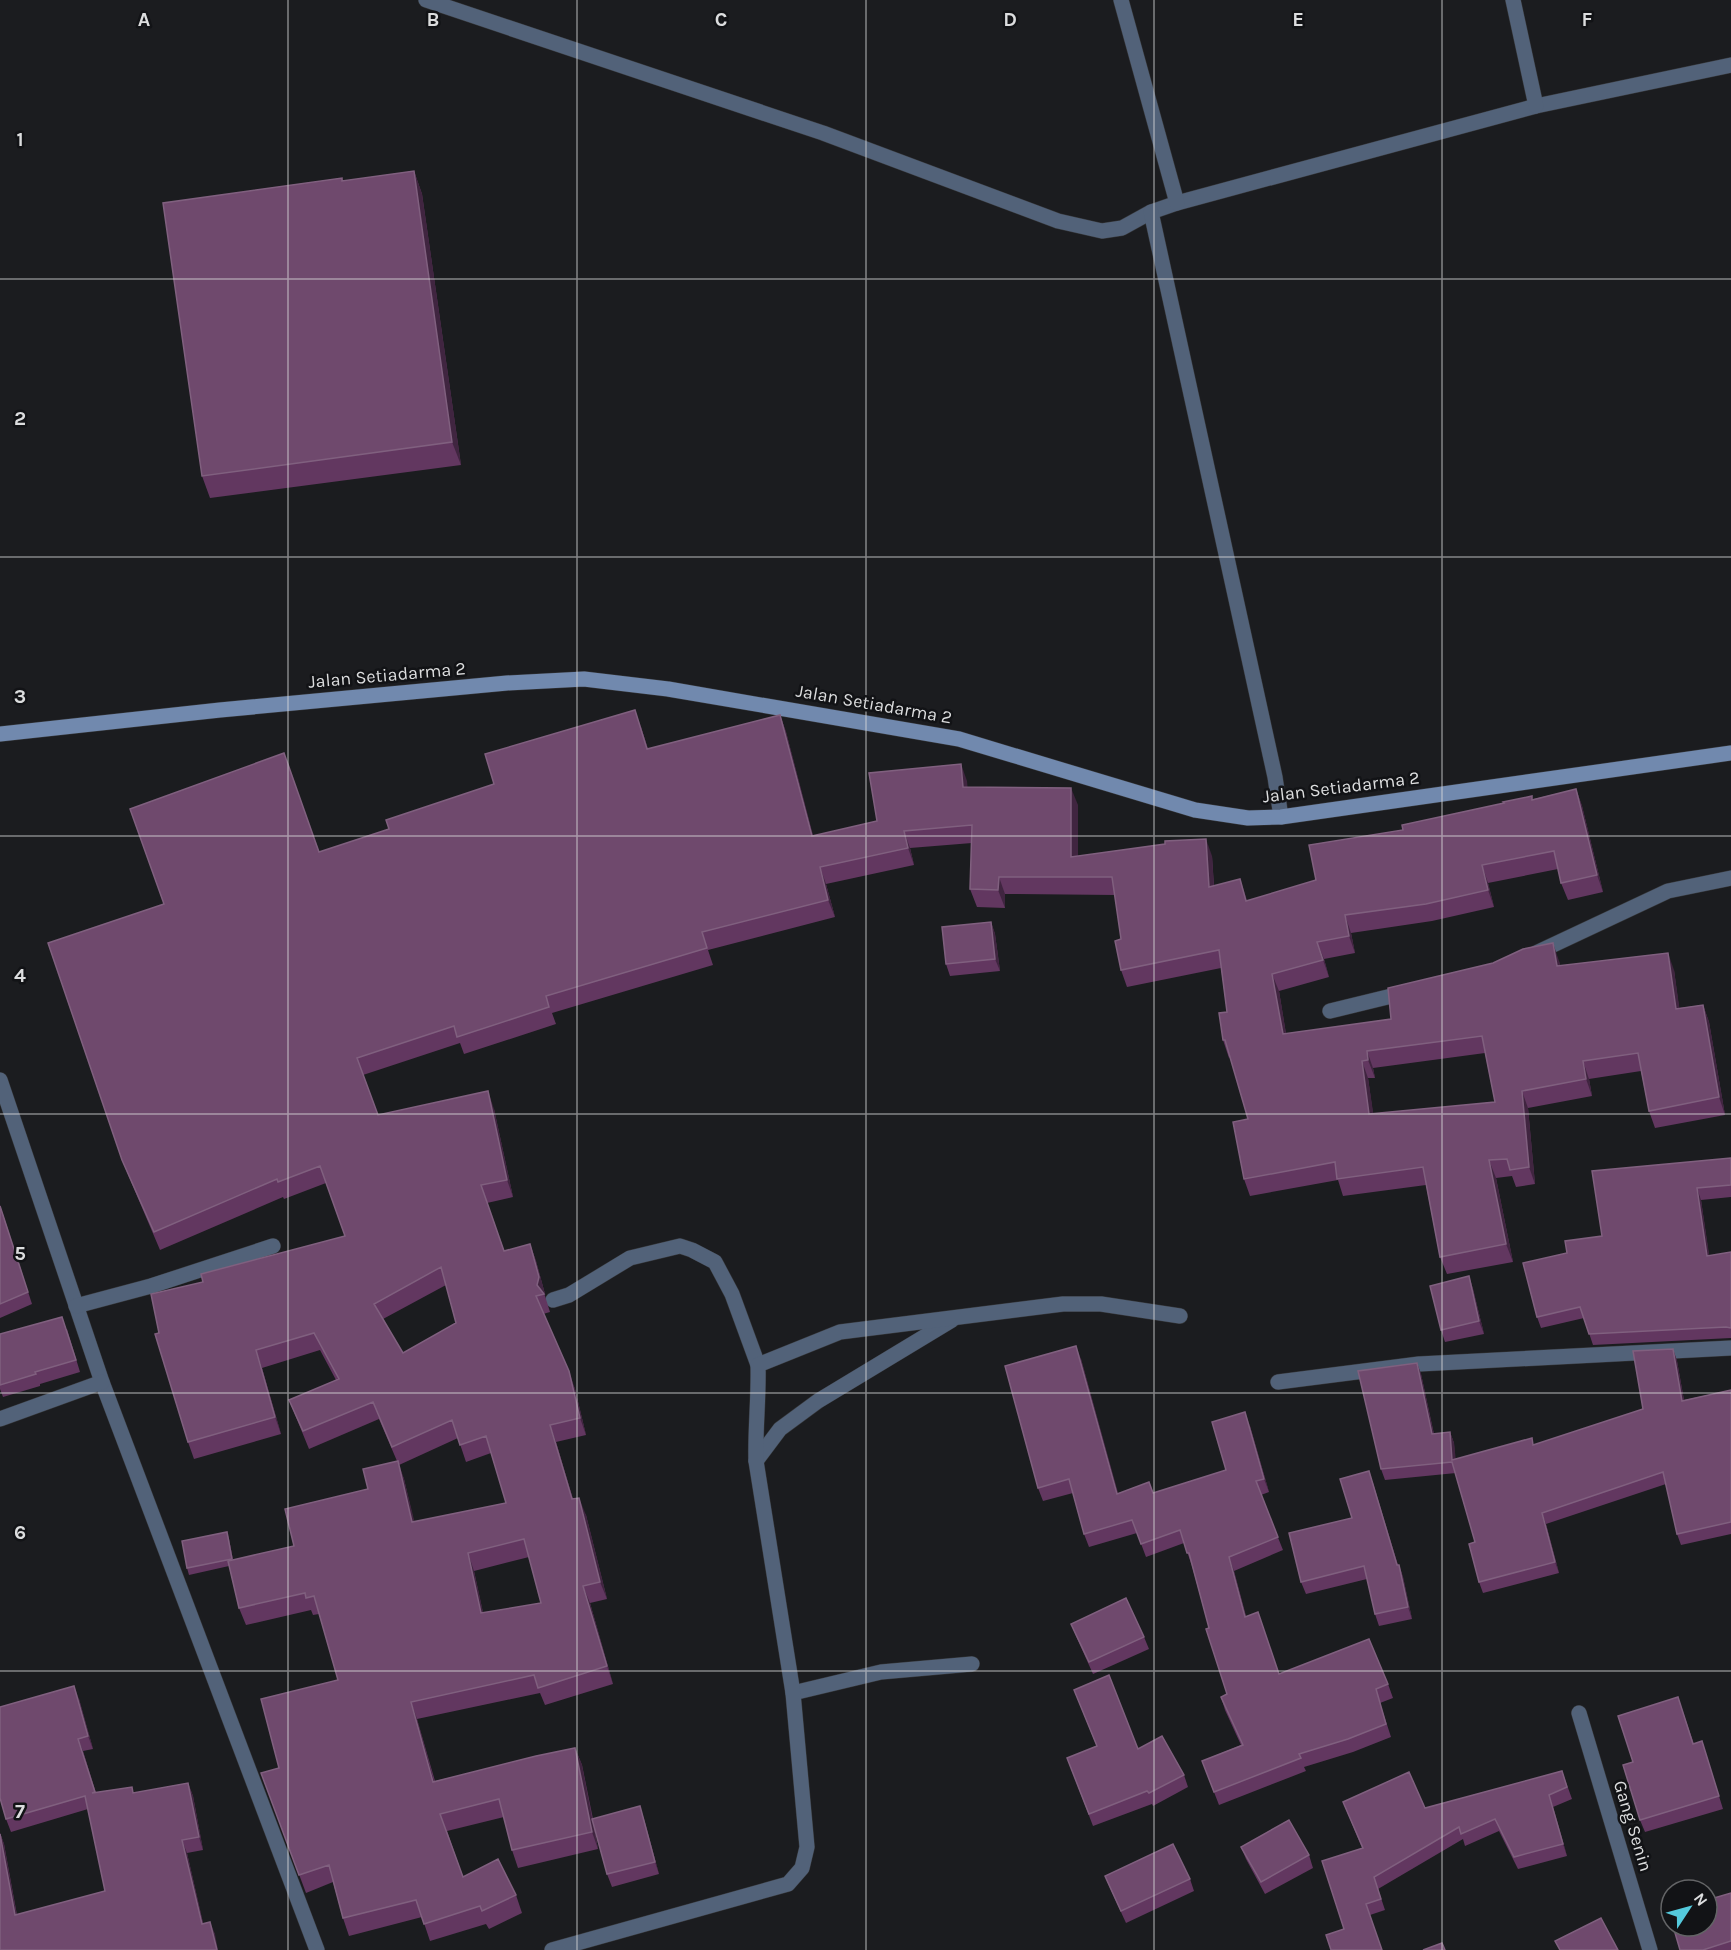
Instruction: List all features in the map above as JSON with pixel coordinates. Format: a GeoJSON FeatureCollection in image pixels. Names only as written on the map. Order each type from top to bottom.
{"type":"FeatureCollection","features":[{"type":"Feature","properties":{"kind":"main road","name":"Jalan Setiadarma 2"},"geometry":{"type":"LineString","coordinates":[[0,734],[495,684],[584,679],[669,689],[960,739],[1195,810],[1248,818],[1281,817],[1731,753]]}},
{"type":"Feature","properties":{"kind":"street"},"geometry":{"type":"LineString","coordinates":[[426,0],[823,133],[1058,221],[1102,231],[1122,228],[1151,212],[1177,203],[1536,106],[1731,65]]}},
{"type":"Feature","properties":{"kind":"street"},"geometry":{"type":"LineString","coordinates":[[1121,0],[1177,203]]}},
{"type":"Feature","properties":{"kind":"street"},"geometry":{"type":"LineString","coordinates":[[1513,0],[1536,106]]}},
{"type":"Feature","properties":{"kind":"street"},"geometry":{"type":"LineString","coordinates":[[1151,212],[1270,754],[1281,817]]}},
{"type":"Feature","properties":{"kind":"street"},"geometry":{"type":"LineString","coordinates":[[1518,961],[1668,891],[1731,878]]}},
{"type":"Feature","properties":{"kind":"street"},"geometry":{"type":"LineString","coordinates":[[1329,1011],[1419,990]]}},
{"type":"Feature","properties":{"kind":"street"},"geometry":{"type":"LineString","coordinates":[[0,1080],[102,1382],[317,1950]]}},
{"type":"Feature","properties":{"kind":"street"},"geometry":{"type":"LineString","coordinates":[[76,1306],[151,1286],[273,1246]]}},
{"type":"Feature","properties":{"kind":"street"},"geometry":{"type":"LineString","coordinates":[[552,1950],[788,1884],[802,1868],[807,1847],[792,1693],[756,1461],[758,1365],[732,1294],[715,1262],[680,1246],[630,1258],[569,1295],[553,1300]]}},
{"type":"Feature","properties":{"kind":"street"},"geometry":{"type":"LineString","coordinates":[[758,1365],[840,1332],[1063,1304],[1101,1304],[1180,1316]]}},
{"type":"Feature","properties":{"kind":"street"},"geometry":{"type":"LineString","coordinates":[[756,1461],[780,1429],[818,1401],[956,1317]]}},
{"type":"Feature","properties":{"kind":"street"},"geometry":{"type":"LineString","coordinates":[[1278,1382],[1419,1364],[1731,1347]]}},
{"type":"Feature","properties":{"kind":"street"},"geometry":{"type":"LineString","coordinates":[[0,1419],[102,1382]]}},
{"type":"Feature","properties":{"kind":"street"},"geometry":{"type":"LineString","coordinates":[[792,1693],[881,1672],[972,1664]]}},
{"type":"Feature","properties":{"kind":"street","name":"Gang Senin"},"geometry":{"type":"LineString","coordinates":[[1579,1713],[1650,1950]]}},
{"type":"Feature","properties":{"kind":"building"},"geometry":{"type":"Polygon","coordinates":[[[414,171],[452,442],[202,476],[163,203],[342,178],[342,181],[414,171]]]}},
{"type":"Feature","properties":{"kind":"building"},"geometry":{"type":"Polygon","coordinates":[[[635,710],[647,749],[780,715],[812,836],[877,821],[869,773],[961,764],[963,787],[1071,788],[1071,857],[1165,844],[1165,841],[1206,839],[1209,887],[1240,879],[1246,901],[1316,880],[1309,845],[1403,830],[1402,825],[1532,796],[1532,800],[1576,789],[1597,875],[1561,883],[1554,851],[1482,865],[1488,890],[1426,904],[1345,915],[1349,936],[1317,942],[1323,960],[1272,974],[1283,1034],[1391,1019],[1388,988],[1493,963],[1523,949],[1553,943],[1557,966],[1668,953],[1676,1009],[1703,1005],[1719,1097],[1649,1111],[1638,1053],[1583,1061],[1586,1079],[1522,1091],[1529,1167],[1510,1170],[1507,1159],[1489,1160],[1506,1244],[1440,1257],[1423,1167],[1337,1179],[1335,1162],[1244,1179],[1233,1122],[1248,1119],[1225,1040],[1223,1040],[1219,1013],[1227,1012],[1219,950],[1121,970],[1115,941],[1121,939],[1112,877],[999,877],[998,890],[970,889],[972,825],[904,831],[908,848],[820,867],[828,900],[702,932],[707,948],[546,996],[549,1007],[457,1037],[454,1026],[357,1058],[378,1115],[488,1091],[507,1180],[481,1185],[504,1251],[530,1244],[539,1277],[537,1285],[544,1294],[536,1296],[569,1371],[580,1418],[550,1425],[572,1499],[579,1498],[600,1582],[583,1586],[607,1666],[538,1688],[534,1675],[411,1702],[433,1782],[575,1748],[592,1832],[512,1850],[499,1799],[440,1814],[463,1877],[498,1859],[516,1895],[482,1911],[480,1906],[424,1924],[416,1900],[343,1918],[329,1865],[299,1875],[261,1773],[279,1768],[261,1699],[338,1680],[314,1596],[306,1598],[305,1593],[239,1608],[228,1561],[294,1546],[285,1509],[368,1489],[363,1469],[398,1461],[412,1522],[506,1503],[486,1436],[460,1445],[452,1420],[392,1447],[373,1402],[303,1431],[289,1400],[339,1379],[314,1333],[256,1350],[275,1417],[188,1442],[155,1334],[159,1333],[151,1294],[203,1282],[201,1274],[345,1236],[320,1166],[278,1182],[277,1179],[154,1232],[122,1160],[48,943],[164,904],[130,809],[284,753],[319,852],[389,829],[386,820],[494,784],[485,754],[635,710]],[[1482,1036],[1367,1051],[1368,1060],[1362,1061],[1369,1114],[1495,1102],[1482,1036]],[[441,1267],[374,1304],[403,1353],[456,1323],[441,1267]],[[524,1539],[468,1553],[481,1613],[541,1603],[524,1539]]]}},
{"type":"Feature","properties":{"kind":"building"},"geometry":{"type":"Polygon","coordinates":[[[991,922],[995,959],[946,964],[942,927],[991,922]]]}},
{"type":"Feature","properties":{"kind":"building"},"geometry":{"type":"Polygon","coordinates":[[[1731,1158],[1731,1185],[1697,1188],[1707,1256],[1731,1252],[1731,1328],[1589,1334],[1580,1307],[1537,1317],[1523,1263],[1567,1253],[1565,1241],[1602,1236],[1592,1171],[1731,1158]]]}},
{"type":"Feature","properties":{"kind":"building"},"geometry":{"type":"Polygon","coordinates":[[[0,1206],[28,1292],[0,1304],[0,1206]]]}},
{"type":"Feature","properties":{"kind":"building"},"geometry":{"type":"Polygon","coordinates":[[[1469,1276],[1479,1321],[1441,1330],[1430,1286],[1469,1276]]]}},
{"type":"Feature","properties":{"kind":"building"},"geometry":{"type":"Polygon","coordinates":[[[62,1317],[76,1360],[0,1385],[0,1334],[62,1317]]]}},
{"type":"Feature","properties":{"kind":"building"},"geometry":{"type":"Polygon","coordinates":[[[1076,1346],[1117,1494],[1149,1482],[1153,1493],[1226,1470],[1212,1422],[1245,1412],[1264,1479],[1256,1481],[1278,1537],[1229,1557],[1245,1617],[1258,1612],[1279,1674],[1369,1639],[1388,1684],[1376,1689],[1386,1724],[1299,1754],[1301,1758],[1214,1792],[1202,1761],[1243,1745],[1221,1697],[1227,1694],[1206,1629],[1209,1628],[1189,1553],[1187,1553],[1180,1530],[1141,1544],[1132,1520],[1084,1534],[1069,1479],[1038,1488],[1005,1366],[1076,1346]]]}},
{"type":"Feature","properties":{"kind":"building"},"geometry":{"type":"Polygon","coordinates":[[[1673,1349],[1682,1401],[1731,1390],[1731,1522],[1677,1534],[1663,1472],[1542,1513],[1555,1562],[1479,1582],[1469,1544],[1475,1542],[1452,1462],[1381,1469],[1358,1371],[1417,1363],[1432,1434],[1450,1432],[1452,1460],[1532,1438],[1533,1445],[1643,1409],[1633,1351],[1673,1349]]]}},
{"type":"Feature","properties":{"kind":"building"},"geometry":{"type":"Polygon","coordinates":[[[1369,1471],[1397,1565],[1399,1565],[1408,1607],[1375,1614],[1364,1566],[1301,1582],[1289,1533],[1352,1518],[1340,1479],[1369,1471]]]}},
{"type":"Feature","properties":{"kind":"building"},"geometry":{"type":"Polygon","coordinates":[[[227,1532],[232,1559],[187,1568],[182,1541],[227,1532]]]}},
{"type":"Feature","properties":{"kind":"building"},"geometry":{"type":"Polygon","coordinates":[[[1126,1598],[1144,1637],[1089,1662],[1071,1624],[1126,1598]]]}},
{"type":"Feature","properties":{"kind":"building"},"geometry":{"type":"Polygon","coordinates":[[[1109,1675],[1138,1749],[1162,1736],[1184,1775],[1149,1793],[1147,1791],[1089,1814],[1067,1758],[1097,1746],[1074,1690],[1109,1675]]]}},
{"type":"Feature","properties":{"kind":"building"},"geometry":{"type":"Polygon","coordinates":[[[74,1686],[88,1736],[78,1739],[95,1792],[92,1793],[132,1787],[133,1793],[188,1783],[199,1837],[182,1840],[202,1924],[210,1922],[217,1950],[0,1950],[0,1834],[15,1915],[105,1891],[85,1796],[6,1819],[0,1798],[0,1707],[74,1686]]]}},
{"type":"Feature","properties":{"kind":"building"},"geometry":{"type":"Polygon","coordinates":[[[1678,1697],[1693,1744],[1702,1741],[1719,1796],[1640,1820],[1623,1765],[1633,1762],[1618,1716],[1678,1697]]]}},
{"type":"Feature","properties":{"kind":"building"},"geometry":{"type":"Polygon","coordinates":[[[1562,1771],[1567,1787],[1549,1795],[1563,1844],[1514,1857],[1495,1819],[1461,1834],[1459,1827],[1374,1877],[1381,1899],[1366,1904],[1382,1950],[1331,1950],[1326,1935],[1344,1929],[1322,1861],[1363,1848],[1343,1802],[1409,1772],[1425,1808],[1562,1771]]]}},
{"type":"Feature","properties":{"kind":"building"},"geometry":{"type":"Polygon","coordinates":[[[640,1806],[655,1862],[607,1874],[592,1819],[640,1806]]]}},
{"type":"Feature","properties":{"kind":"building"},"geometry":{"type":"Polygon","coordinates":[[[1289,1820],[1309,1855],[1261,1882],[1241,1847],[1289,1820]]]}},
{"type":"Feature","properties":{"kind":"building"},"geometry":{"type":"Polygon","coordinates":[[[1173,1844],[1190,1879],[1121,1911],[1105,1876],[1173,1844]]]}},
{"type":"Feature","properties":{"kind":"building"},"geometry":{"type":"Polygon","coordinates":[[[1731,1893],[1731,1941],[1703,1950],[1680,1950],[1676,1938],[1719,1938],[1719,1896],[1731,1893]]]}},
{"type":"Feature","properties":{"kind":"building"},"geometry":{"type":"Polygon","coordinates":[[[1601,1918],[1618,1950],[1560,1950],[1555,1941],[1601,1918]]]}},
{"type":"Feature","properties":{"kind":"building"},"geometry":{"type":"Polygon","coordinates":[[[1442,1943],[1445,1950],[1423,1950],[1442,1943]]]}}]}
